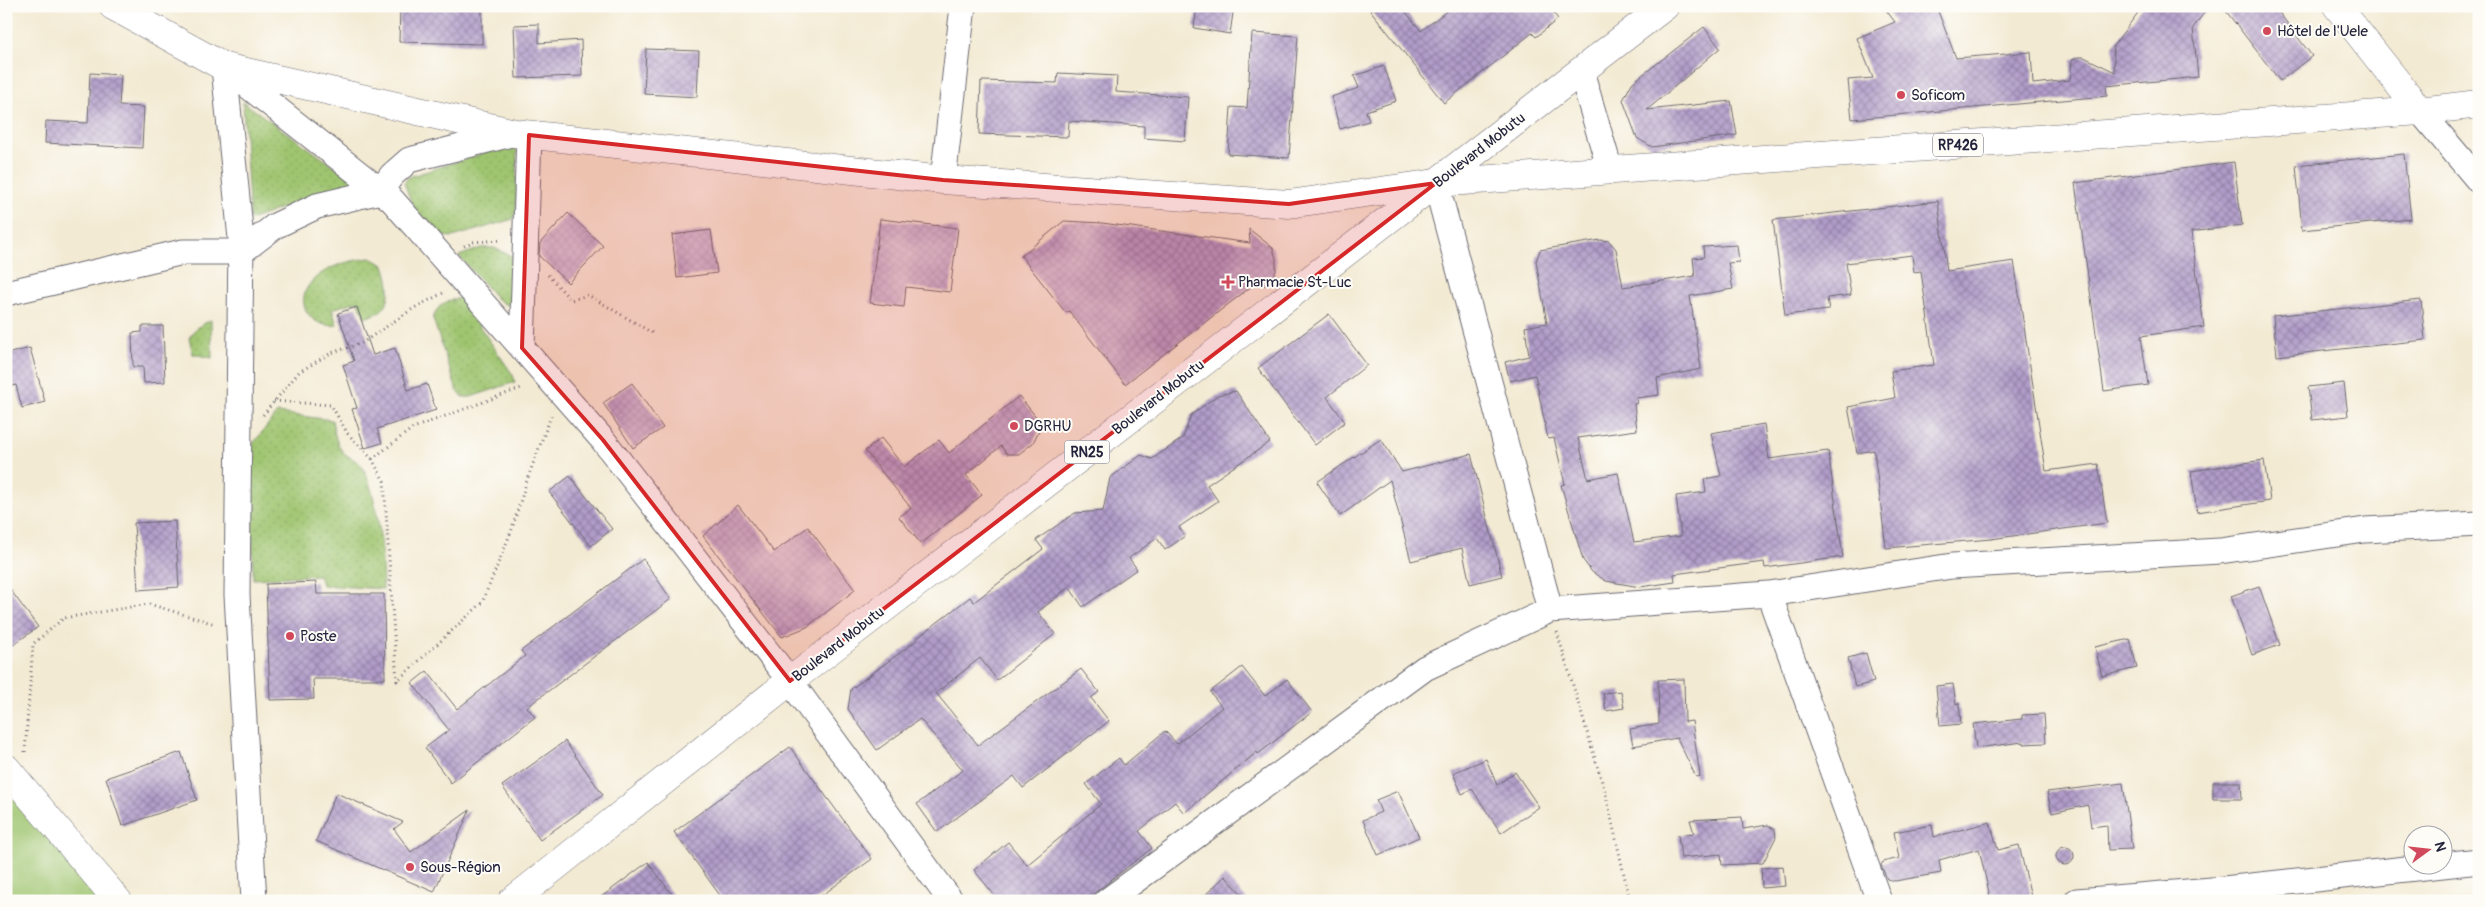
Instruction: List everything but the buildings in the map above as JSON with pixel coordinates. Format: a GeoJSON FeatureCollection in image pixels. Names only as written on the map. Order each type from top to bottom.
{"type":"FeatureCollection","features":[{"type":"Feature","properties":{"kind":"main road"},"geometry":{"type":"LineString","coordinates":[[113,6],[224,67],[522,134],[943,180],[1289,204],[1436,183]]}},
{"type":"Feature","properties":{"kind":"main road","name":"Boulevard Mobutu"},"geometry":{"type":"LineString","coordinates":[[512,901],[790,681],[1665,6]]}},
{"type":"Feature","properties":{"kind":"main road"},"geometry":{"type":"LineString","coordinates":[[2337,6],[2420,111]]}},
{"type":"Feature","properties":{"kind":"main road","name":"RP426"},"geometry":{"type":"LineString","coordinates":[[1436,183],[2420,111],[2479,104]]}},
{"type":"Feature","properties":{"kind":"main road"},"geometry":{"type":"LineString","coordinates":[[14,778],[118,901]]}},
{"type":"Feature","properties":{"kind":"street"},"geometry":{"type":"LineString","coordinates":[[943,180],[963,6]]}},
{"type":"Feature","properties":{"kind":"street"},"geometry":{"type":"LineString","coordinates":[[224,67],[392,200],[603,440],[790,681],[951,901]]}},
{"type":"Feature","properties":{"kind":"street"},"geometry":{"type":"LineString","coordinates":[[224,67],[241,252],[237,595],[254,901]]}},
{"type":"Feature","properties":{"kind":"street"},"geometry":{"type":"LineString","coordinates":[[1581,71],[1610,170]]}},
{"type":"Feature","properties":{"kind":"street"},"geometry":{"type":"LineString","coordinates":[[2420,111],[2479,181]]}},
{"type":"Feature","properties":{"kind":"street"},"geometry":{"type":"LineString","coordinates":[[6,293],[183,252],[241,252],[275,226],[317,206],[380,191],[392,175],[409,160],[522,134],[522,348]]}},
{"type":"Feature","properties":{"kind":"street"},"geometry":{"type":"LineString","coordinates":[[1436,183],[1550,610]]}},
{"type":"Feature","properties":{"kind":"street"},"geometry":{"type":"LineString","coordinates":[[1107,901],[1425,668],[1550,610],[1769,594],[1952,566],[2220,551],[2365,530],[2479,524]]}},
{"type":"Feature","properties":{"kind":"street"},"geometry":{"type":"LineString","coordinates":[[1769,594],[1880,901]]}},
{"type":"Feature","properties":{"kind":"street"},"geometry":{"type":"LineString","coordinates":[[2076,901],[2225,895],[2479,860]]}},
{"type":"Feature","properties":{"kind":"path"},"geometry":{"type":"LineString","coordinates":[[239,448],[274,401],[299,372],[330,353],[362,343],[436,294],[467,286]]}},
{"type":"Feature","properties":{"kind":"path"},"geometry":{"type":"LineString","coordinates":[[274,401],[331,405],[348,434],[372,459],[384,481],[396,681],[482,603],[511,532],[541,438],[555,386],[470,405],[413,428],[372,459]]}},
{"type":"Feature","properties":{"kind":"path"},"geometry":{"type":"LineString","coordinates":[[14,778],[33,644],[64,618],[149,604],[239,632]]}},
{"type":"Feature","properties":{"kind":"path"},"geometry":{"type":"LineString","coordinates":[[1550,610],[1606,795],[1630,901]]}},
{"type":"Feature","properties":{"kind":"highlighted area"},"geometry":{"type":"Polygon","coordinates":[[[529,135],[943,180],[1289,204],[1436,183],[790,681],[603,440],[522,348],[529,135]]]}},
{"type":"Feature","properties":{"kind":"green space"},"geometry":{"type":"Polygon","coordinates":[[[243,102],[355,181],[250,220],[243,102]]]}},
{"type":"Feature","properties":{"kind":"green space"},"geometry":{"type":"Polygon","coordinates":[[[509,145],[517,150],[516,211],[513,219],[453,237],[441,236],[414,209],[404,183],[409,177],[509,145]]]}},
{"type":"Feature","properties":{"kind":"green space"},"geometry":{"type":"Polygon","coordinates":[[[481,248],[494,248],[518,259],[516,292],[511,302],[506,305],[497,299],[459,256],[481,248]]]}},
{"type":"Feature","properties":{"kind":"green space"},"geometry":{"type":"Polygon","coordinates":[[[371,258],[384,265],[387,273],[388,298],[386,305],[381,310],[374,315],[365,317],[358,301],[332,309],[337,325],[323,324],[311,317],[306,311],[304,298],[311,282],[334,266],[371,258]]]}},
{"type":"Feature","properties":{"kind":"green space"},"geometry":{"type":"Polygon","coordinates":[[[460,298],[513,375],[515,382],[471,397],[463,397],[457,391],[433,319],[442,304],[460,298]]]}},
{"type":"Feature","properties":{"kind":"green space"},"geometry":{"type":"Polygon","coordinates":[[[211,320],[212,358],[193,354],[189,338],[196,328],[211,320]]]}},
{"type":"Feature","properties":{"kind":"green space"},"geometry":{"type":"Polygon","coordinates":[[[277,413],[332,420],[341,450],[362,467],[374,498],[377,513],[381,544],[383,589],[322,585],[319,575],[253,579],[252,445],[277,413]]]}},
{"type":"Feature","properties":{"kind":"green space"},"geometry":{"type":"Polygon","coordinates":[[[6,773],[105,901],[6,901],[6,773]]]}},
{"type":"Feature","properties":{"kind":"place","name":"Hôtel de l'Uele"},"geometry":{"type":"Point","coordinates":[2267,31]}},
{"type":"Feature","properties":{"kind":"place","name":"Soficom"},"geometry":{"type":"Point","coordinates":[1901,95]}},
{"type":"Feature","properties":{"kind":"place","name":"Pharmacie St-Luc"},"geometry":{"type":"Point","coordinates":[1228,282]}},
{"type":"Feature","properties":{"kind":"place","name":"DGRHU"},"geometry":{"type":"Point","coordinates":[1014,426]}},
{"type":"Feature","properties":{"kind":"place","name":"Poste"},"geometry":{"type":"Point","coordinates":[290,636]}},
{"type":"Feature","properties":{"kind":"place","name":"Sous-Région"},"geometry":{"type":"Point","coordinates":[410,867]}}]}
